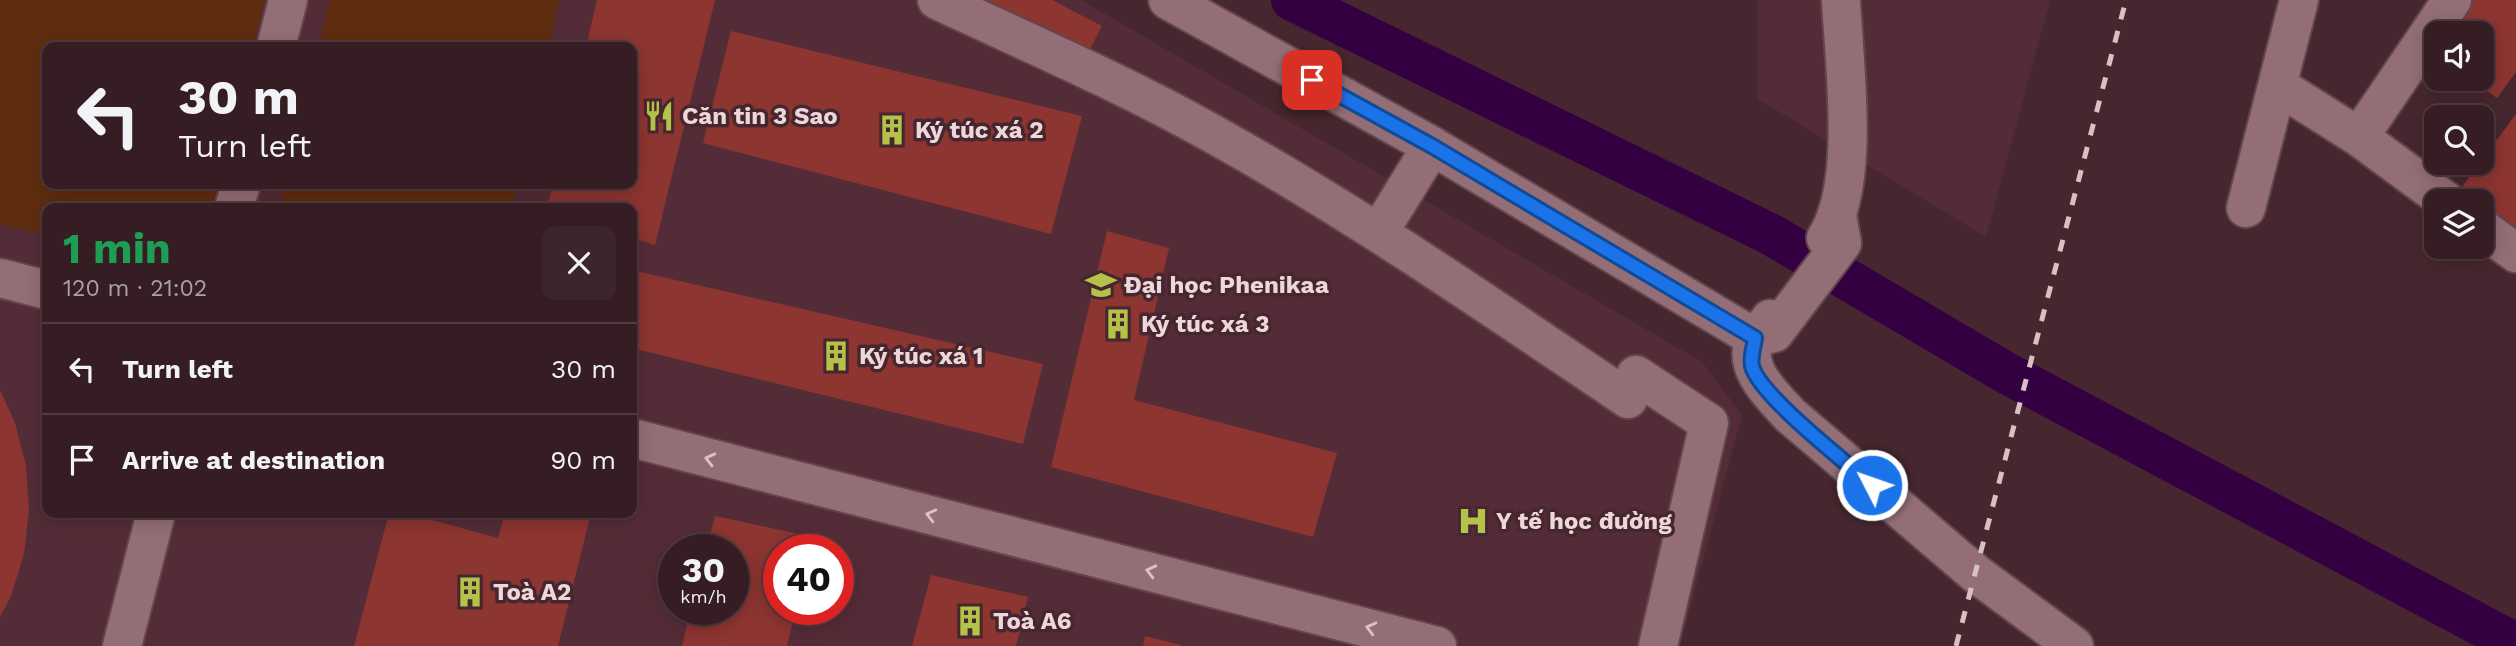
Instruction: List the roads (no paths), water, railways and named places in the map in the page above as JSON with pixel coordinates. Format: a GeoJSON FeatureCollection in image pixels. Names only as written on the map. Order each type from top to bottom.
{"type":"FeatureCollection","features":[{"type":"Feature","properties":{"kind":"street"},"geometry":{"type":"LineString","coordinates":[[277,42],[288,0]]}},
{"type":"Feature","properties":{"kind":"street"},"geometry":{"type":"LineString","coordinates":[[937,0],[1128,89],[1213,134],[1379,232],[1628,399],[1636,375],[1709,423],[1658,646]]}},
{"type":"Feature","properties":{"kind":"street"},"geometry":{"type":"LineString","coordinates":[[1168,0],[1432,146],[1769,326]]}},
{"type":"Feature","properties":{"kind":"street"},"geometry":{"type":"LineString","coordinates":[[1841,0],[1848,159],[1836,231],[1769,326],[1752,366],[1767,390],[1790,415],[1975,573],[2074,646]]}},
{"type":"Feature","properties":{"kind":"street"},"geometry":{"type":"LineString","coordinates":[[2246,208],[2300,0]]}},
{"type":"Feature","properties":{"kind":"street"},"geometry":{"type":"LineString","coordinates":[[2359,137],[2452,0]]}},
{"type":"Feature","properties":{"kind":"street"},"geometry":{"type":"LineString","coordinates":[[2278,86],[2359,137],[2430,189]]}},
{"type":"Feature","properties":{"kind":"street"},"geometry":{"type":"LineString","coordinates":[[1379,232],[1432,146]]}},
{"type":"Feature","properties":{"kind":"street"},"geometry":{"type":"LineString","coordinates":[[2494,237],[2516,253]]}},
{"type":"Feature","properties":{"kind":"street"},"geometry":{"type":"LineString","coordinates":[[0,278],[42,289]]}},
{"type":"Feature","properties":{"kind":"street"},"geometry":{"type":"LineString","coordinates":[[637,439],[1437,646]]}},
{"type":"Feature","properties":{"kind":"street"},"geometry":{"type":"LineString","coordinates":[[122,646],[155,518]]}},
{"type":"Feature","properties":{"kind":"waterway"},"geometry":{"type":"LineString","coordinates":[[1292,0],[1770,234],[2008,374],[2516,644]]}},
{"type":"Feature","properties":{"kind":"railway"},"geometry":{"type":"LineString","coordinates":[[1956,646],[2126,0]]}},
{"type":"Feature","properties":{"kind":"place","name":"Căn tin 3 Sao"},"geometry":{"type":"Point","coordinates":[659,116]}},
{"type":"Feature","properties":{"kind":"place","name":"Ký túc xá 2"},"geometry":{"type":"Point","coordinates":[892,130]}},
{"type":"Feature","properties":{"kind":"place","name":"Đại học Phenikaa"},"geometry":{"type":"Point","coordinates":[1101,285]}},
{"type":"Feature","properties":{"kind":"place","name":"Ký túc xá 3"},"geometry":{"type":"Point","coordinates":[1118,324]}},
{"type":"Feature","properties":{"kind":"place","name":"Ký túc xá 1"},"geometry":{"type":"Point","coordinates":[836,356]}},
{"type":"Feature","properties":{"kind":"place","name":"Y tế học đường"},"geometry":{"type":"Point","coordinates":[1473,521]}},
{"type":"Feature","properties":{"kind":"place","name":"Toà A2"},"geometry":{"type":"Point","coordinates":[470,592]}},
{"type":"Feature","properties":{"kind":"place","name":"Toà A6"},"geometry":{"type":"Point","coordinates":[970,621]}}]}
